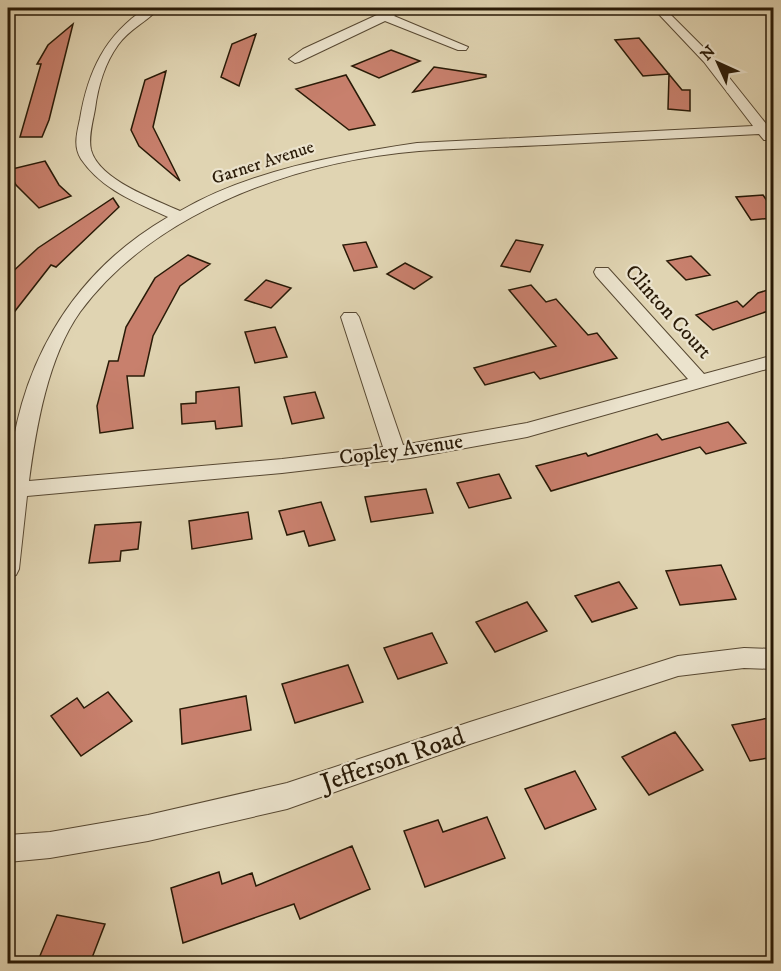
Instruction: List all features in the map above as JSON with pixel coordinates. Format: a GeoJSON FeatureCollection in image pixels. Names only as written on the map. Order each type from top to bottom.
{"type":"FeatureCollection","features":[{"type":"Feature","properties":{"kind":"street"},"geometry":{"type":"LineString","coordinates":[[153,8],[125,27],[101,58],[89,101],[82,144],[86,156],[94,166],[117,186],[180,216]]}},
{"type":"Feature","properties":{"kind":"street"},"geometry":{"type":"LineString","coordinates":[[295,59],[335,37],[385,17],[399,8]]}},
{"type":"Feature","properties":{"kind":"street"},"geometry":{"type":"LineString","coordinates":[[658,8],[708,59],[770,134]]}},
{"type":"Feature","properties":{"kind":"street"},"geometry":{"type":"LineString","coordinates":[[385,17],[462,46]]}},
{"type":"Feature","properties":{"kind":"street","name":"Garner Avenue"},"geometry":{"type":"LineString","coordinates":[[8,569],[32,407],[45,365],[66,319],[83,295],[106,271],[148,236],[180,216],[272,177],[311,166],[379,152],[417,147],[770,134]]}},
{"type":"Feature","properties":{"kind":"street","name":"Clinton Court"},"geometry":{"type":"LineString","coordinates":[[602,272],[700,381]]}},
{"type":"Feature","properties":{"kind":"street"},"geometry":{"type":"LineString","coordinates":[[350,317],[395,452]]}},
{"type":"Feature","properties":{"kind":"street","name":"Copley Avenue"},"geometry":{"type":"LineString","coordinates":[[19,489],[282,466],[395,452],[527,430],[774,361]]}},
{"type":"Feature","properties":{"kind":"street","name":"Jefferson Road"},"geometry":{"type":"LineString","coordinates":[[8,849],[50,845],[148,828],[287,796],[470,733],[678,666],[744,658],[774,659]]}},
{"type":"Feature","properties":{"kind":"building"},"geometry":{"type":"Polygon","coordinates":[[[73,24],[49,120],[42,137],[20,137],[41,64],[37,64],[48,45],[73,24]]]}},
{"type":"Feature","properties":{"kind":"building"},"geometry":{"type":"Polygon","coordinates":[[[256,34],[239,86],[221,77],[232,44],[256,34]]]}},
{"type":"Feature","properties":{"kind":"building"},"geometry":{"type":"Polygon","coordinates":[[[639,38],[669,74],[643,76],[615,40],[639,38]]]}},
{"type":"Feature","properties":{"kind":"building"},"geometry":{"type":"Polygon","coordinates":[[[391,50],[420,61],[379,78],[352,66],[391,50]]]}},
{"type":"Feature","properties":{"kind":"building"},"geometry":{"type":"Polygon","coordinates":[[[434,67],[486,75],[486,77],[413,92],[434,67]]]}},
{"type":"Feature","properties":{"kind":"building"},"geometry":{"type":"Polygon","coordinates":[[[166,71],[153,127],[180,181],[139,146],[131,130],[145,80],[166,71]]]}},
{"type":"Feature","properties":{"kind":"building"},"geometry":{"type":"Polygon","coordinates":[[[669,74],[682,90],[690,90],[690,111],[668,109],[669,74]]]}},
{"type":"Feature","properties":{"kind":"building"},"geometry":{"type":"Polygon","coordinates":[[[346,75],[375,125],[349,130],[296,89],[346,75]]]}},
{"type":"Feature","properties":{"kind":"building"},"geometry":{"type":"Polygon","coordinates":[[[45,161],[59,185],[71,196],[39,208],[16,185],[8,170],[45,161]]]}},
{"type":"Feature","properties":{"kind":"building"},"geometry":{"type":"Polygon","coordinates":[[[763,195],[774,211],[774,218],[751,220],[736,197],[763,195]]]}},
{"type":"Feature","properties":{"kind":"building"},"geometry":{"type":"Polygon","coordinates":[[[113,198],[119,207],[56,267],[51,265],[8,320],[8,276],[38,248],[113,198]]]}},
{"type":"Feature","properties":{"kind":"building"},"geometry":{"type":"Polygon","coordinates":[[[516,240],[543,245],[530,272],[501,266],[516,240]]]}},
{"type":"Feature","properties":{"kind":"building"},"geometry":{"type":"Polygon","coordinates":[[[366,242],[377,267],[354,271],[343,245],[366,242]]]}},
{"type":"Feature","properties":{"kind":"building"},"geometry":{"type":"Polygon","coordinates":[[[188,255],[210,264],[180,286],[153,336],[144,376],[127,376],[133,428],[100,433],[97,406],[109,361],[118,361],[126,327],[155,278],[188,255]]]}},
{"type":"Feature","properties":{"kind":"building"},"geometry":{"type":"Polygon","coordinates":[[[691,256],[710,275],[686,280],[667,261],[691,256]]]}},
{"type":"Feature","properties":{"kind":"building"},"geometry":{"type":"Polygon","coordinates":[[[405,263],[432,277],[414,289],[387,274],[405,263]]]}},
{"type":"Feature","properties":{"kind":"building"},"geometry":{"type":"Polygon","coordinates":[[[266,280],[291,288],[271,308],[245,300],[266,280]]]}},
{"type":"Feature","properties":{"kind":"building"},"geometry":{"type":"Polygon","coordinates":[[[531,285],[546,302],[556,299],[588,335],[597,333],[617,358],[540,379],[534,372],[485,385],[474,368],[556,346],[509,290],[531,285]]]}},
{"type":"Feature","properties":{"kind":"building"},"geometry":{"type":"Polygon","coordinates":[[[774,288],[774,309],[713,330],[696,315],[737,301],[743,307],[758,293],[774,288]]]}},
{"type":"Feature","properties":{"kind":"building"},"geometry":{"type":"Polygon","coordinates":[[[275,327],[287,357],[255,363],[245,332],[275,327]]]}},
{"type":"Feature","properties":{"kind":"building"},"geometry":{"type":"Polygon","coordinates":[[[239,387],[242,426],[216,429],[215,421],[182,424],[181,404],[196,403],[196,392],[239,387]]]}},
{"type":"Feature","properties":{"kind":"building"},"geometry":{"type":"Polygon","coordinates":[[[315,392],[324,418],[292,424],[284,397],[315,392]]]}},
{"type":"Feature","properties":{"kind":"building"},"geometry":{"type":"Polygon","coordinates":[[[728,422],[746,443],[706,454],[700,447],[551,491],[536,466],[586,453],[588,456],[657,434],[662,440],[728,422]]]}},
{"type":"Feature","properties":{"kind":"building"},"geometry":{"type":"Polygon","coordinates":[[[499,474],[511,498],[469,508],[457,483],[499,474]]]}},
{"type":"Feature","properties":{"kind":"building"},"geometry":{"type":"Polygon","coordinates":[[[426,489],[433,513],[371,522],[365,497],[426,489]]]}},
{"type":"Feature","properties":{"kind":"building"},"geometry":{"type":"Polygon","coordinates":[[[321,502],[335,540],[309,546],[304,531],[287,535],[279,511],[321,502]]]}},
{"type":"Feature","properties":{"kind":"building"},"geometry":{"type":"Polygon","coordinates":[[[248,512],[252,539],[192,549],[189,521],[248,512]]]}},
{"type":"Feature","properties":{"kind":"building"},"geometry":{"type":"Polygon","coordinates":[[[141,522],[138,549],[121,551],[120,561],[89,563],[95,525],[141,522]]]}},
{"type":"Feature","properties":{"kind":"building"},"geometry":{"type":"Polygon","coordinates":[[[721,565],[736,599],[680,605],[666,571],[721,565]]]}},
{"type":"Feature","properties":{"kind":"building"},"geometry":{"type":"Polygon","coordinates":[[[619,582],[637,608],[592,622],[575,596],[619,582]]]}},
{"type":"Feature","properties":{"kind":"building"},"geometry":{"type":"Polygon","coordinates":[[[527,602],[547,631],[495,652],[476,622],[527,602]]]}},
{"type":"Feature","properties":{"kind":"building"},"geometry":{"type":"Polygon","coordinates":[[[432,633],[447,663],[398,679],[384,648],[432,633]]]}},
{"type":"Feature","properties":{"kind":"building"},"geometry":{"type":"Polygon","coordinates":[[[348,665],[363,702],[295,723],[282,684],[348,665]]]}},
{"type":"Feature","properties":{"kind":"building"},"geometry":{"type":"Polygon","coordinates":[[[108,692],[132,721],[81,756],[51,716],[77,698],[84,708],[108,692]]]}},
{"type":"Feature","properties":{"kind":"building"},"geometry":{"type":"Polygon","coordinates":[[[246,696],[251,730],[182,744],[180,709],[246,696]]]}},
{"type":"Feature","properties":{"kind":"building"},"geometry":{"type":"Polygon","coordinates":[[[774,717],[774,757],[750,761],[732,725],[774,717]]]}},
{"type":"Feature","properties":{"kind":"building"},"geometry":{"type":"Polygon","coordinates":[[[675,732],[703,770],[649,795],[622,757],[675,732]]]}},
{"type":"Feature","properties":{"kind":"building"},"geometry":{"type":"Polygon","coordinates":[[[575,771],[596,809],[545,829],[525,789],[575,771]]]}},
{"type":"Feature","properties":{"kind":"building"},"geometry":{"type":"Polygon","coordinates":[[[487,817],[505,858],[425,887],[404,831],[438,820],[443,832],[487,817]]]}},
{"type":"Feature","properties":{"kind":"building"},"geometry":{"type":"Polygon","coordinates":[[[352,846],[370,889],[300,919],[294,904],[183,943],[171,888],[219,872],[222,884],[252,873],[256,886],[352,846]]]}},
{"type":"Feature","properties":{"kind":"building"},"geometry":{"type":"Polygon","coordinates":[[[57,915],[105,924],[90,963],[37,963],[57,915]]]}}]}
